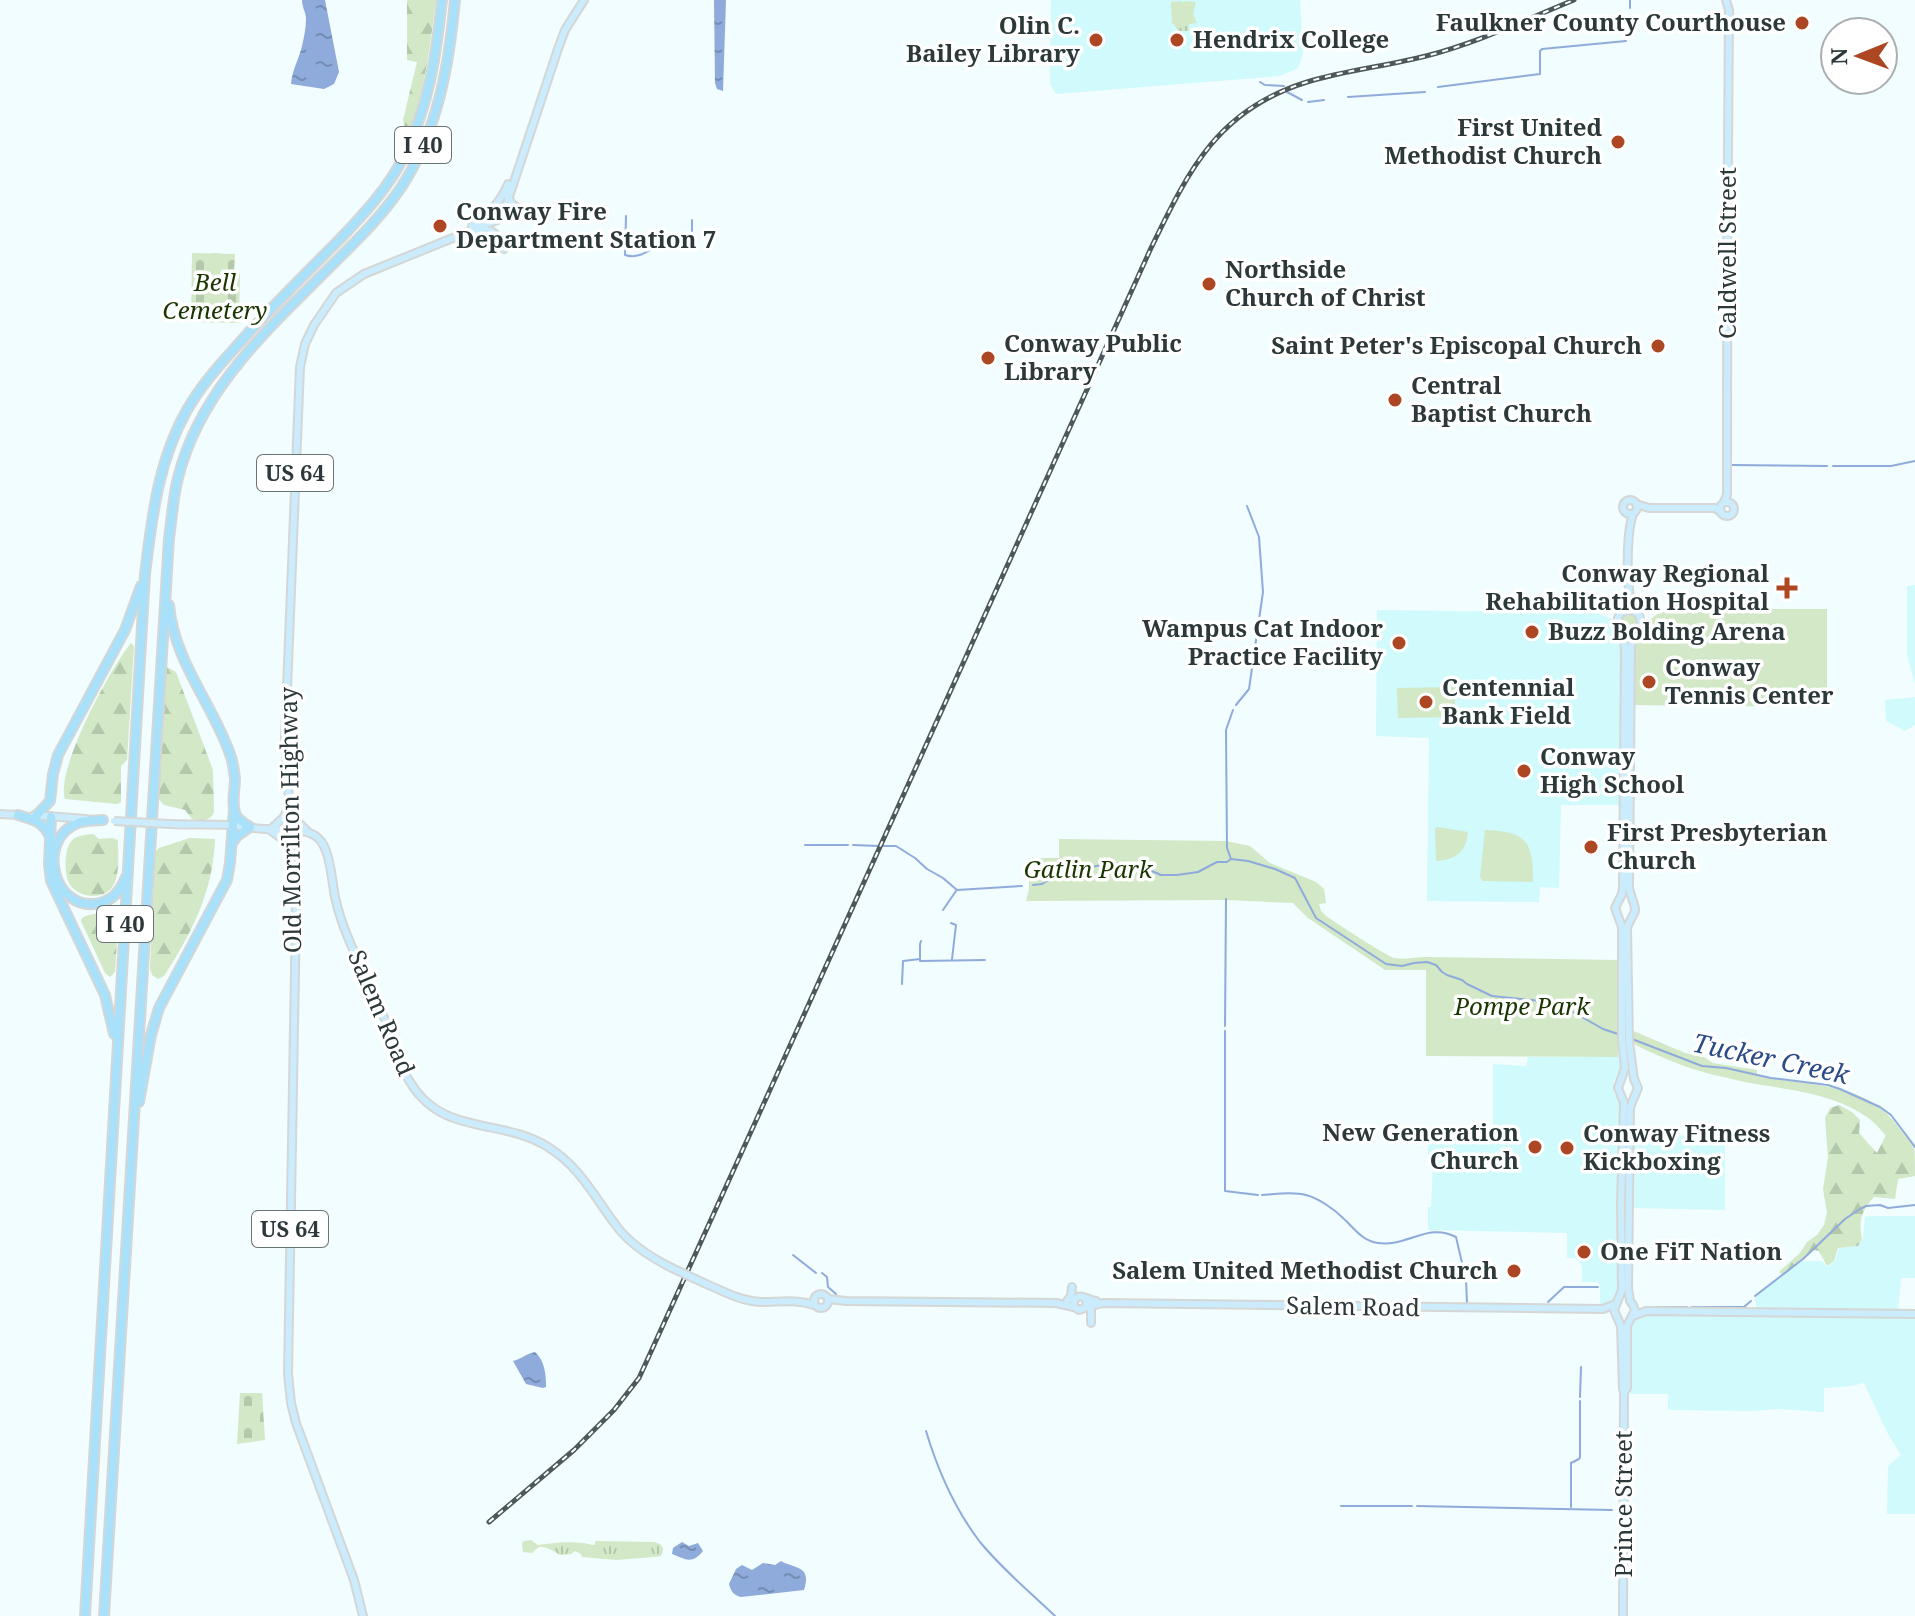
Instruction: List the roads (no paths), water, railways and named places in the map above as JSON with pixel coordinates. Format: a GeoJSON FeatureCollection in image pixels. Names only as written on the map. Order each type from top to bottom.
{"type":"FeatureCollection","features":[{"type":"Feature","properties":{"kind":"highway","name":"I 40"},"geometry":{"type":"LineString","coordinates":[[85,1616],[145,574],[155,495],[168,450],[186,411],[208,377],[367,210],[402,161],[420,119],[434,69],[442,0]]}},
{"type":"Feature","properties":{"kind":"highway","name":"I 40"},"geometry":{"type":"LineString","coordinates":[[104,1616],[169,538],[178,477],[202,417],[230,371],[389,204],[403,184],[438,108],[455,0]]}},
{"type":"Feature","properties":{"kind":"highway"},"geometry":{"type":"LineString","coordinates":[[133,1138],[156,1016],[228,877],[234,808],[235,775],[230,753],[184,661],[174,632],[169,599],[169,538]]}},
{"type":"Feature","properties":{"kind":"highway"},"geometry":{"type":"LineString","coordinates":[[36,816],[50,801],[60,750],[125,630],[145,574]]}},
{"type":"Feature","properties":{"kind":"highway"},"geometry":{"type":"LineString","coordinates":[[231,851],[235,837],[250,827],[239,819],[234,808]]}},
{"type":"Feature","properties":{"kind":"highway"},"geometry":{"type":"LineString","coordinates":[[18,815],[38,821],[50,836]]}},
{"type":"Feature","properties":{"kind":"highway"},"geometry":{"type":"LineString","coordinates":[[51,817],[49,868],[53,886],[106,998],[117,1063]]}},
{"type":"Feature","properties":{"kind":"highway"},"geometry":{"type":"LineString","coordinates":[[103,820],[78,823],[60,836],[54,856],[59,884],[76,901],[98,903],[117,893],[128,869]]}},
{"type":"Feature","properties":{"kind":"main road","name":"Old Morrilton Highway"},"geometry":{"type":"LineString","coordinates":[[363,1616],[354,1580],[296,1423],[289,1390],[296,912],[285,751],[300,367],[305,344],[336,293],[364,274],[502,218],[565,30],[584,0]]}},
{"type":"Feature","properties":{"kind":"main road","name":"Caldwell Street"},"geometry":{"type":"LineString","coordinates":[[1649,508],[1723,504],[1729,10],[1726,0]]}},
{"type":"Feature","properties":{"kind":"main road"},"geometry":{"type":"LineString","coordinates":[[456,236],[487,215],[499,202],[526,144]]}},
{"type":"Feature","properties":{"kind":"main road"},"geometry":{"type":"LineString","coordinates":[[508,196],[512,205],[524,209]]}},
{"type":"Feature","properties":{"kind":"main road"},"geometry":{"type":"LineString","coordinates":[[456,236],[491,230],[499,237],[504,249]]}},
{"type":"Feature","properties":{"kind":"main road"},"geometry":{"type":"LineString","coordinates":[[1631,513],[1623,506],[1625,502],[1632,501],[1649,508]]}},
{"type":"Feature","properties":{"kind":"main road"},"geometry":{"type":"LineString","coordinates":[[1629,610],[1629,532],[1631,513],[1637,508],[1636,504]]}},
{"type":"Feature","properties":{"kind":"main road"},"geometry":{"type":"LineString","coordinates":[[1631,513],[1649,508]]}},
{"type":"Feature","properties":{"kind":"main road"},"geometry":{"type":"LineString","coordinates":[[1636,633],[1629,636],[1618,630],[1616,621],[1620,613],[1629,610],[1638,613],[1641,622],[1631,646],[1629,891],[1635,909],[1627,928],[1625,1068],[1618,1088],[1624,1103],[1622,1290],[1614,1310],[1617,1317],[1626,1320],[1646,1311],[1915,1314]]}},
{"type":"Feature","properties":{"kind":"main road"},"geometry":{"type":"LineString","coordinates":[[1623,634],[1623,887],[1615,908],[1622,927],[1626,1028]]}},
{"type":"Feature","properties":{"kind":"main road"},"geometry":{"type":"LineString","coordinates":[[1625,680],[1630,708]]}},
{"type":"Feature","properties":{"kind":"main road"},"geometry":{"type":"LineString","coordinates":[[1624,715],[1627,719],[1629,755]]}},
{"type":"Feature","properties":{"kind":"main road"},"geometry":{"type":"LineString","coordinates":[[1624,770],[1629,796]]}},
{"type":"Feature","properties":{"kind":"main road"},"geometry":{"type":"LineString","coordinates":[[270,830],[283,818],[290,805]]}},
{"type":"Feature","properties":{"kind":"main road","name":"Salem Road"},"geometry":{"type":"LineString","coordinates":[[290,805],[297,821],[325,847],[343,925],[383,1013],[406,1076],[435,1110],[458,1121],[516,1132],[554,1150],[577,1171],[615,1225],[631,1242],[672,1268],[745,1300],[814,1302]]}},
{"type":"Feature","properties":{"kind":"main road"},"geometry":{"type":"LineString","coordinates":[[0,814],[232,825],[310,833]]}},
{"type":"Feature","properties":{"kind":"main road"},"geometry":{"type":"LineString","coordinates":[[1623,819],[1629,857]]}},
{"type":"Feature","properties":{"kind":"main road"},"geometry":{"type":"LineString","coordinates":[[270,830],[285,841],[292,852]]}},
{"type":"Feature","properties":{"kind":"main road"},"geometry":{"type":"LineString","coordinates":[[292,852],[296,837],[310,833]]}},
{"type":"Feature","properties":{"kind":"main road"},"geometry":{"type":"LineString","coordinates":[[1619,900],[1625,898],[1632,901]]}},
{"type":"Feature","properties":{"kind":"main road"},"geometry":{"type":"LineString","coordinates":[[1619,916],[1631,916]]}},
{"type":"Feature","properties":{"kind":"main road"},"geometry":{"type":"LineString","coordinates":[[1625,1041],[1638,1088],[1630,1107],[1628,1270],[1635,1310],[1632,1317]]}},
{"type":"Feature","properties":{"kind":"main road"},"geometry":{"type":"LineString","coordinates":[[1622,1079],[1634,1079]]}},
{"type":"Feature","properties":{"kind":"main road"},"geometry":{"type":"LineString","coordinates":[[1622,1096],[1634,1096]]}},
{"type":"Feature","properties":{"kind":"main road"},"geometry":{"type":"LineString","coordinates":[[1622,1140],[1626,1140],[1630,1157]]}},
{"type":"Feature","properties":{"kind":"main road"},"geometry":{"type":"LineString","coordinates":[[1621,1183],[1626,1187],[1629,1206]]}},
{"type":"Feature","properties":{"kind":"main road"},"geometry":{"type":"LineString","coordinates":[[1621,1248],[1628,1270]]}},
{"type":"Feature","properties":{"kind":"main road"},"geometry":{"type":"LineString","coordinates":[[1072,1287],[1072,1303]]}},
{"type":"Feature","properties":{"kind":"main road"},"geometry":{"type":"LineString","coordinates":[[821,1294],[827,1302],[822,1309],[818,1308],[814,1302],[816,1295],[821,1294]]}},
{"type":"Feature","properties":{"kind":"main road"},"geometry":{"type":"LineString","coordinates":[[827,1302],[1072,1303],[1080,1296],[1090,1306],[1091,1323]]}},
{"type":"Feature","properties":{"kind":"main road","name":"Salem Road"},"geometry":{"type":"LineString","coordinates":[[1085,1298],[1103,1303]]}},
{"type":"Feature","properties":{"kind":"main road"},"geometry":{"type":"LineString","coordinates":[[1617,1303],[1624,1299],[1646,1311]]}},
{"type":"Feature","properties":{"kind":"main road","name":"Salem Road"},"geometry":{"type":"LineString","coordinates":[[1072,1303],[1081,1310],[1103,1303],[1603,1309],[1617,1303]]}},
{"type":"Feature","properties":{"kind":"main road","name":"Salem Road"},"geometry":{"type":"LineString","coordinates":[[1603,1309],[1617,1317]]}},
{"type":"Feature","properties":{"kind":"main road","name":"Prince Street"},"geometry":{"type":"LineString","coordinates":[[1617,1317],[1621,1326],[1626,1390]]}},
{"type":"Feature","properties":{"kind":"main road","name":"Prince Street"},"geometry":{"type":"LineString","coordinates":[[1623,1616],[1627,1329],[1632,1317]]}},
{"type":"Feature","properties":{"kind":"water"},"geometry":{"type":"Polygon","coordinates":[[[302,0],[325,0],[339,72],[334,84],[324,89],[291,84],[305,29],[302,0]]]}},
{"type":"Feature","properties":{"kind":"water"},"geometry":{"type":"Polygon","coordinates":[[[714,0],[726,0],[723,91],[717,89],[715,83],[714,0]]]}},
{"type":"Feature","properties":{"kind":"water"},"geometry":{"type":"Polygon","coordinates":[[[535,1352],[544,1368],[546,1387],[543,1388],[526,1384],[513,1361],[535,1352]]]}},
{"type":"Feature","properties":{"kind":"water"},"geometry":{"type":"Polygon","coordinates":[[[682,1542],[689,1546],[698,1543],[703,1551],[692,1559],[672,1554],[673,1548],[682,1542]]]}},
{"type":"Feature","properties":{"kind":"water"},"geometry":{"type":"Polygon","coordinates":[[[781,1561],[804,1572],[804,1590],[741,1597],[732,1591],[729,1584],[736,1569],[742,1565],[752,1570],[763,1563],[775,1565],[781,1561]]]}},
{"type":"Feature","properties":{"kind":"waterway"},"geometry":{"type":"LineString","coordinates":[[1630,0],[1630,8]]}},
{"type":"Feature","properties":{"kind":"waterway"},"geometry":{"type":"LineString","coordinates":[[1438,87],[1540,74],[1542,49],[1626,41]]}},
{"type":"Feature","properties":{"kind":"waterway"},"geometry":{"type":"LineString","coordinates":[[1260,82],[1284,86]]}},
{"type":"Feature","properties":{"kind":"waterway"},"geometry":{"type":"LineString","coordinates":[[1287,92],[1302,100]]}},
{"type":"Feature","properties":{"kind":"waterway"},"geometry":{"type":"LineString","coordinates":[[1348,97],[1425,92]]}},
{"type":"Feature","properties":{"kind":"waterway"},"geometry":{"type":"LineString","coordinates":[[1308,102],[1324,100]]}},
{"type":"Feature","properties":{"kind":"waterway"},"geometry":{"type":"LineString","coordinates":[[626,216],[625,255],[631,256],[690,236],[692,220]]}},
{"type":"Feature","properties":{"kind":"waterway"},"geometry":{"type":"LineString","coordinates":[[1833,466],[1891,466],[1915,461]]}},
{"type":"Feature","properties":{"kind":"waterway"},"geometry":{"type":"LineString","coordinates":[[1731,465],[1827,466]]}},
{"type":"Feature","properties":{"kind":"waterway"},"geometry":{"type":"LineString","coordinates":[[1236,705],[1249,689],[1263,592],[1259,537],[1247,506]]}},
{"type":"Feature","properties":{"kind":"waterway"},"geometry":{"type":"LineString","coordinates":[[1231,859],[1227,848],[1226,730],[1233,710]]}},
{"type":"Feature","properties":{"kind":"waterway","name":"Tucker Creek"},"geometry":{"type":"LineString","coordinates":[[805,845],[848,845]]}},
{"type":"Feature","properties":{"kind":"waterway","name":"Tucker Creek"},"geometry":{"type":"LineString","coordinates":[[853,845],[879,846]]}},
{"type":"Feature","properties":{"kind":"waterway","name":"Tucker Creek"},"geometry":{"type":"LineString","coordinates":[[883,846],[896,846],[957,890],[1022,886]]}},
{"type":"Feature","properties":{"kind":"waterway","name":"Tucker Creek"},"geometry":{"type":"LineString","coordinates":[[1033,885],[1042,884],[1060,873],[1112,863],[1133,863],[1161,875],[1177,875],[1198,872],[1231,859],[1248,861],[1295,878],[1316,918],[1386,964],[1402,966],[1427,962],[1492,996],[1551,1002],[1618,1034]]}},
{"type":"Feature","properties":{"kind":"waterway"},"geometry":{"type":"LineString","coordinates":[[943,910],[956,891]]}},
{"type":"Feature","properties":{"kind":"waterway"},"geometry":{"type":"LineString","coordinates":[[1225,1026],[1226,899]]}},
{"type":"Feature","properties":{"kind":"waterway"},"geometry":{"type":"LineString","coordinates":[[951,923],[956,925],[952,959]]}},
{"type":"Feature","properties":{"kind":"waterway"},"geometry":{"type":"LineString","coordinates":[[902,984],[903,961],[920,959],[921,941]]}},
{"type":"Feature","properties":{"kind":"waterway"},"geometry":{"type":"LineString","coordinates":[[920,959],[985,960]]}},
{"type":"Feature","properties":{"kind":"waterway"},"geometry":{"type":"LineString","coordinates":[[1225,1031],[1225,1191],[1258,1195]]}},
{"type":"Feature","properties":{"kind":"waterway","name":"Tucker Creek"},"geometry":{"type":"LineString","coordinates":[[1632,1039],[1702,1066],[1840,1089],[1891,1115],[1915,1147]]}},
{"type":"Feature","properties":{"kind":"waterway"},"geometry":{"type":"LineString","coordinates":[[1262,1195],[1290,1193],[1311,1196],[1335,1211],[1372,1242],[1399,1242],[1436,1232],[1456,1237],[1466,1280],[1467,1303]]}},
{"type":"Feature","properties":{"kind":"waterway"},"geometry":{"type":"LineString","coordinates":[[1755,1296],[1860,1209],[1866,1206],[1888,1208],[1915,1205]]}},
{"type":"Feature","properties":{"kind":"waterway"},"geometry":{"type":"LineString","coordinates":[[793,1255],[816,1273]]}},
{"type":"Feature","properties":{"kind":"waterway"},"geometry":{"type":"LineString","coordinates":[[822,1273],[827,1277],[828,1287],[836,1294]]}},
{"type":"Feature","properties":{"kind":"waterway"},"geometry":{"type":"LineString","coordinates":[[1548,1302],[1564,1287],[1598,1287]]}},
{"type":"Feature","properties":{"kind":"waterway"},"geometry":{"type":"LineString","coordinates":[[1692,1307],[1744,1307],[1751,1301]]}},
{"type":"Feature","properties":{"kind":"waterway"},"geometry":{"type":"LineString","coordinates":[[1654,1307],[1687,1307]]}},
{"type":"Feature","properties":{"kind":"waterway"},"geometry":{"type":"LineString","coordinates":[[1580,1397],[1581,1367]]}},
{"type":"Feature","properties":{"kind":"waterway"},"geometry":{"type":"LineString","coordinates":[[1571,1507],[1571,1463],[1580,1457],[1580,1401]]}},
{"type":"Feature","properties":{"kind":"waterway"},"geometry":{"type":"LineString","coordinates":[[926,1431],[948,1489],[980,1542],[1055,1616]]}},
{"type":"Feature","properties":{"kind":"waterway"},"geometry":{"type":"LineString","coordinates":[[1341,1506],[1412,1506]]}},
{"type":"Feature","properties":{"kind":"waterway"},"geometry":{"type":"LineString","coordinates":[[1417,1506],[1612,1510]]}},
{"type":"Feature","properties":{"kind":"railway"},"geometry":{"type":"LineString","coordinates":[[489,1522],[574,1450],[614,1410],[639,1378],[1151,248],[1193,169],[1228,126],[1276,94],[1322,78],[1445,51],[1574,0]]}},
{"type":"Feature","properties":{"kind":"place","name":"Faulkner County Courthouse"},"geometry":{"type":"Point","coordinates":[1802,23]}},
{"type":"Feature","properties":{"kind":"place","name":"Olin C. Bailey Library"},"geometry":{"type":"Point","coordinates":[1096,40]}},
{"type":"Feature","properties":{"kind":"place","name":"Hendrix College"},"geometry":{"type":"Point","coordinates":[1177,40]}},
{"type":"Feature","properties":{"kind":"place","name":"First United Methodist Church"},"geometry":{"type":"Point","coordinates":[1618,142]}},
{"type":"Feature","properties":{"kind":"place","name":"Conway Fire Department Station 7"},"geometry":{"type":"Point","coordinates":[440,226]}},
{"type":"Feature","properties":{"kind":"place","name":"Northside Church of Christ"},"geometry":{"type":"Point","coordinates":[1209,284]}},
{"type":"Feature","properties":{"kind":"place","name":"Saint Peter's Episcopal Church"},"geometry":{"type":"Point","coordinates":[1658,346]}},
{"type":"Feature","properties":{"kind":"place","name":"Conway Public Library"},"geometry":{"type":"Point","coordinates":[988,358]}},
{"type":"Feature","properties":{"kind":"place","name":"Central Baptist Church"},"geometry":{"type":"Point","coordinates":[1395,400]}},
{"type":"Feature","properties":{"kind":"place","name":"Conway Regional Rehabilitation Hospital"},"geometry":{"type":"Point","coordinates":[1787,588]}},
{"type":"Feature","properties":{"kind":"place","name":"Buzz Bolding Arena"},"geometry":{"type":"Point","coordinates":[1532,632]}},
{"type":"Feature","properties":{"kind":"place","name":"Wampus Cat Indoor Practice Facility"},"geometry":{"type":"Point","coordinates":[1399,643]}},
{"type":"Feature","properties":{"kind":"place","name":"Conway Tennis Center"},"geometry":{"type":"Point","coordinates":[1649,682]}},
{"type":"Feature","properties":{"kind":"place","name":"Centennial Bank Field"},"geometry":{"type":"Point","coordinates":[1426,702]}},
{"type":"Feature","properties":{"kind":"place","name":"Conway High School"},"geometry":{"type":"Point","coordinates":[1524,771]}},
{"type":"Feature","properties":{"kind":"place","name":"First Presbyterian Church"},"geometry":{"type":"Point","coordinates":[1591,847]}},
{"type":"Feature","properties":{"kind":"place","name":"New Generation Church"},"geometry":{"type":"Point","coordinates":[1535,1147]}},
{"type":"Feature","properties":{"kind":"place","name":"Conway Fitness Kickboxing"},"geometry":{"type":"Point","coordinates":[1567,1148]}},
{"type":"Feature","properties":{"kind":"place","name":"One FiT Nation"},"geometry":{"type":"Point","coordinates":[1584,1252]}},
{"type":"Feature","properties":{"kind":"place","name":"Salem United Methodist Church"},"geometry":{"type":"Point","coordinates":[1514,1271]}},
{"type":"Feature","properties":{"kind":"park label","name":"Bell Cemetery"},"geometry":{"type":"Point","coordinates":[215,297]}},
{"type":"Feature","properties":{"kind":"park label","name":"Gatlin Park"},"geometry":{"type":"Point","coordinates":[1088,870]}},
{"type":"Feature","properties":{"kind":"park label","name":"Pompe Park"},"geometry":{"type":"Point","coordinates":[1522,1007]}}]}
